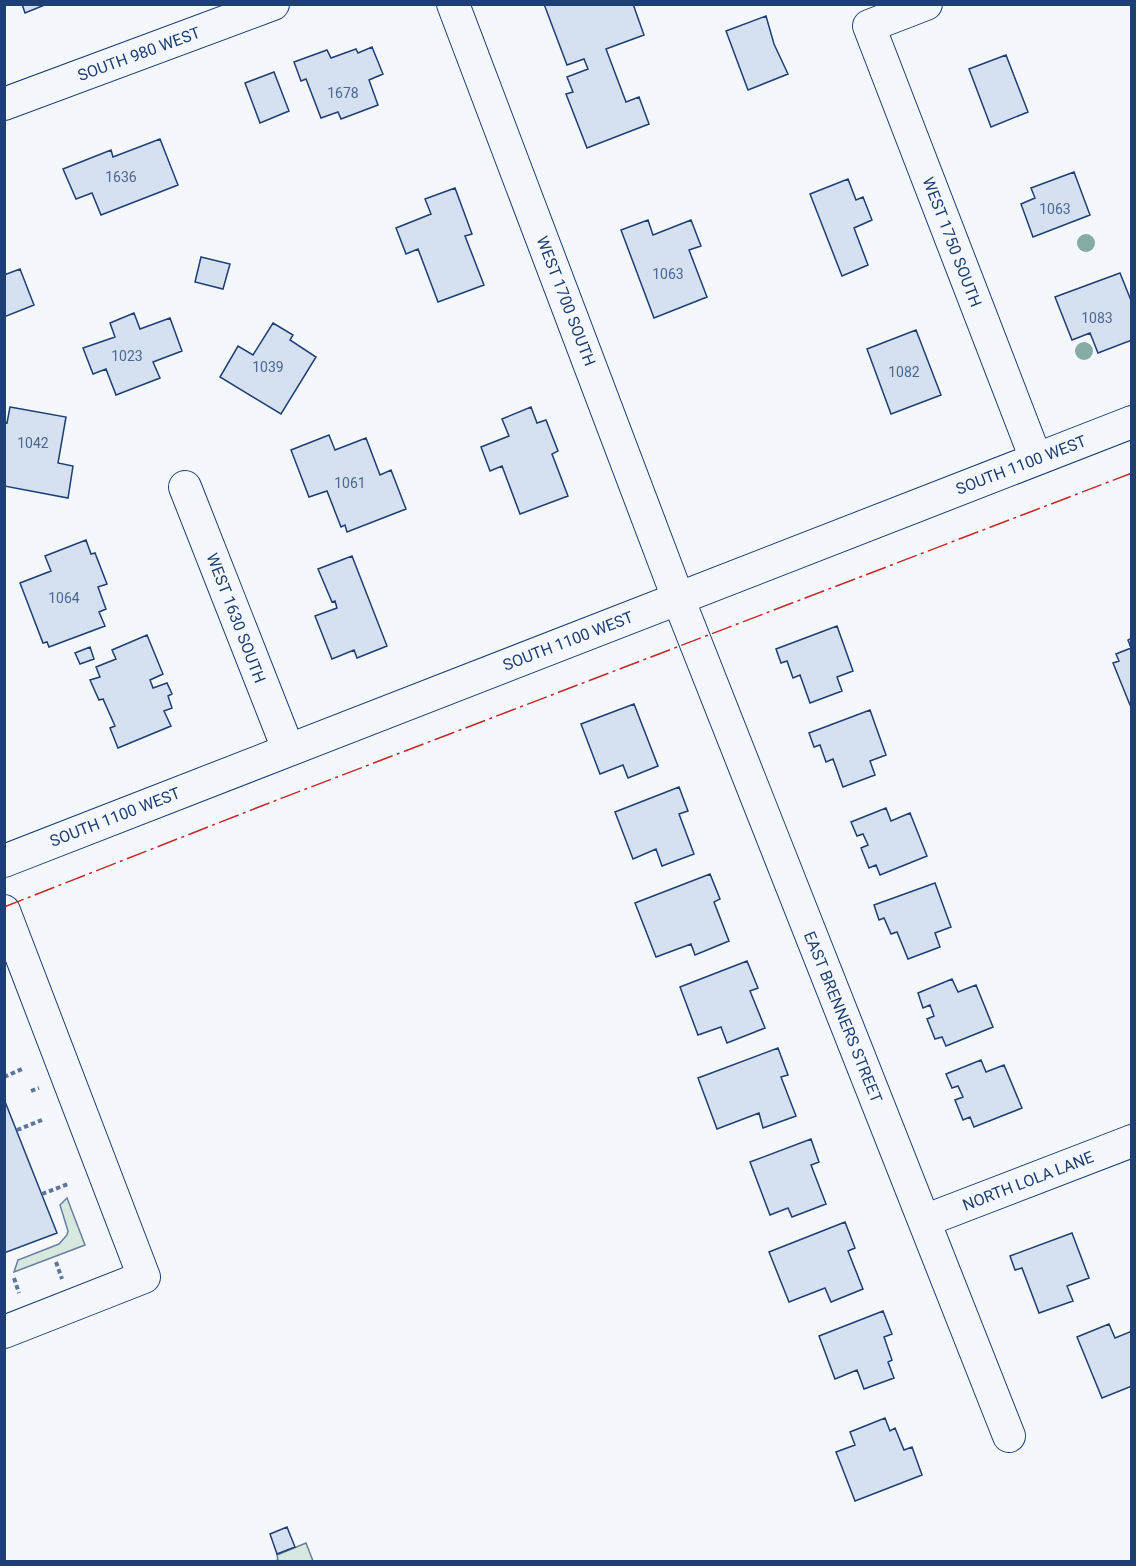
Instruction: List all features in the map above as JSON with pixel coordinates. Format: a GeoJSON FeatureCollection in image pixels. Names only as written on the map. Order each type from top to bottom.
{"type":"FeatureCollection","features":[{"type":"Feature","properties":{"kind":"street","name":"SOUTH 980 WEST"},"geometry":{"type":"LineString","coordinates":[[4,104],[273,4]]}},
{"type":"Feature","properties":{"kind":"street","name":"WEST 1700 SOUTH"},"geometry":{"type":"LineString","coordinates":[[453,4],[678,598]]}},
{"type":"Feature","properties":{"kind":"street","name":"WEST 1750 SOUTH"},"geometry":{"type":"LineString","coordinates":[[926,4],[868,26],[1036,459]]}},
{"type":"Feature","properties":{"kind":"street","name":"SOUTH 1100 WEST"},"geometry":{"type":"LineString","coordinates":[[4,861],[1131,422]]}},
{"type":"Feature","properties":{"kind":"street","name":"WEST 1630 SOUTH"},"geometry":{"type":"LineString","coordinates":[[185,487],[288,749]]}},
{"type":"Feature","properties":{"kind":"street","name":"EAST BRENNERS STREET"},"geometry":{"type":"LineString","coordinates":[[678,598],[1009,1436]]}},
{"type":"Feature","properties":{"kind":"street"},"geometry":{"type":"LineString","coordinates":[[4,911],[144,1277],[4,1332]]}},
{"type":"Feature","properties":{"kind":"street","name":"NORTH LOLA LANE"},"geometry":{"type":"LineString","coordinates":[[924,1221],[1131,1141]]}},
{"type":"Feature","properties":{"kind":"path"},"geometry":{"type":"LineString","coordinates":[[4,1077],[22,1069]]}},
{"type":"Feature","properties":{"kind":"path"},"geometry":{"type":"LineString","coordinates":[[17,1130],[42,1120]]}},
{"type":"Feature","properties":{"kind":"path"},"geometry":{"type":"LineString","coordinates":[[42,1194],[68,1184]]}},
{"type":"Feature","properties":{"kind":"shaded area"},"geometry":{"type":"Polygon","coordinates":[[[67,1198],[85,1245],[14,1272],[18,1260],[59,1244],[67,1235],[68,1231],[60,1205],[67,1198]]]}},
{"type":"Feature","properties":{"kind":"shaded area"},"geometry":{"type":"Polygon","coordinates":[[[306,1543],[313,1561],[274,1561],[278,1560],[277,1555],[306,1543]]]}},
{"type":"Feature","properties":{"kind":"building"},"geometry":{"type":"Polygon","coordinates":[[[22,4],[47,4],[25,13],[22,4]]]}},
{"type":"Feature","properties":{"kind":"building"},"geometry":{"type":"Polygon","coordinates":[[[544,4],[633,4],[644,35],[606,49],[626,102],[639,97],[649,124],[587,148],[566,94],[573,92],[567,77],[588,69],[584,59],[567,65],[544,4]]]}},
{"type":"Feature","properties":{"kind":"building"},"geometry":{"type":"Polygon","coordinates":[[[766,16],[774,44],[788,74],[748,90],[726,31],[766,16]]]}},
{"type":"Feature","properties":{"kind":"building"},"geometry":{"type":"Polygon","coordinates":[[[372,47],[383,74],[369,80],[378,105],[341,119],[338,112],[321,118],[306,79],[301,81],[294,62],[327,50],[331,58],[356,49],[358,53],[372,47]]]}},
{"type":"Feature","properties":{"kind":"building"},"geometry":{"type":"Polygon","coordinates":[[[1006,55],[1028,112],[991,127],[969,69],[1006,55]]]}},
{"type":"Feature","properties":{"kind":"building"},"geometry":{"type":"Polygon","coordinates":[[[274,72],[289,111],[260,123],[245,83],[274,72]]]}},
{"type":"Feature","properties":{"kind":"building"},"geometry":{"type":"Polygon","coordinates":[[[160,139],[178,185],[101,215],[92,193],[76,199],[63,169],[111,150],[113,157],[160,139]]]}},
{"type":"Feature","properties":{"kind":"building"},"geometry":{"type":"Polygon","coordinates":[[[1074,172],[1090,215],[1033,237],[1021,204],[1035,198],[1031,188],[1074,172]]]}},
{"type":"Feature","properties":{"kind":"building"},"geometry":{"type":"Polygon","coordinates":[[[848,179],[856,200],[863,197],[872,220],[854,228],[868,265],[842,276],[810,194],[848,179]]]}},
{"type":"Feature","properties":{"kind":"building"},"geometry":{"type":"Polygon","coordinates":[[[455,188],[472,234],[465,236],[484,285],[438,302],[418,249],[406,254],[396,228],[431,214],[425,199],[455,188]]]}},
{"type":"Feature","properties":{"kind":"building"},"geometry":{"type":"Polygon","coordinates":[[[648,220],[653,235],[691,220],[701,246],[689,250],[707,297],[654,318],[621,230],[648,220]]]}},
{"type":"Feature","properties":{"kind":"building"},"geometry":{"type":"Polygon","coordinates":[[[201,257],[230,264],[223,289],[195,282],[201,257]]]}},
{"type":"Feature","properties":{"kind":"building"},"geometry":{"type":"Polygon","coordinates":[[[20,269],[34,305],[4,317],[4,275],[20,269]]]}},
{"type":"Feature","properties":{"kind":"building"},"geometry":{"type":"Polygon","coordinates":[[[1120,273],[1132,303],[1132,340],[1098,353],[1090,333],[1072,340],[1055,297],[1120,273]]]}},
{"type":"Feature","properties":{"kind":"building"},"geometry":{"type":"Polygon","coordinates":[[[134,313],[140,329],[170,318],[182,351],[153,362],[160,378],[116,395],[106,369],[93,374],[83,348],[115,337],[110,323],[134,313]]]}},
{"type":"Feature","properties":{"kind":"building"},"geometry":{"type":"Polygon","coordinates":[[[273,323],[293,335],[290,340],[316,357],[281,414],[220,377],[238,346],[253,355],[273,323]]]}},
{"type":"Feature","properties":{"kind":"building"},"geometry":{"type":"Polygon","coordinates":[[[916,330],[941,395],[891,414],[867,349],[916,330]]]}},
{"type":"Feature","properties":{"kind":"building"},"geometry":{"type":"Polygon","coordinates":[[[10,407],[66,417],[58,463],[73,466],[68,498],[4,486],[4,422],[7,423],[10,407]]]}},
{"type":"Feature","properties":{"kind":"building"},"geometry":{"type":"Polygon","coordinates":[[[531,407],[537,423],[546,420],[558,451],[552,454],[568,496],[520,514],[502,466],[490,471],[481,447],[509,436],[502,419],[531,407]]]}},
{"type":"Feature","properties":{"kind":"building"},"geometry":{"type":"Polygon","coordinates":[[[329,435],[335,450],[366,438],[380,475],[391,470],[406,509],[347,532],[345,525],[341,527],[327,491],[309,497],[291,450],[329,435]]]}},
{"type":"Feature","properties":{"kind":"building"},"geometry":{"type":"Polygon","coordinates":[[[86,540],[91,554],[95,553],[107,584],[98,587],[106,609],[99,612],[105,626],[49,647],[47,642],[43,643],[20,583],[51,571],[45,556],[86,540]]]}},
{"type":"Feature","properties":{"kind":"building"},"geometry":{"type":"Polygon","coordinates":[[[352,556],[387,646],[357,658],[354,650],[332,659],[315,616],[337,608],[335,601],[332,602],[318,569],[352,556]]]}},
{"type":"Feature","properties":{"kind":"building"},"geometry":{"type":"Polygon","coordinates":[[[837,626],[853,671],[837,677],[842,691],[810,703],[800,675],[793,678],[787,661],[781,663],[776,649],[837,626]]]}},
{"type":"Feature","properties":{"kind":"building"},"geometry":{"type":"Polygon","coordinates":[[[147,635],[163,674],[150,680],[153,688],[167,683],[172,694],[168,696],[172,708],[164,711],[171,726],[118,748],[110,728],[115,726],[103,699],[99,700],[90,680],[100,677],[96,667],[116,659],[112,650],[147,635]]]}},
{"type":"Feature","properties":{"kind":"building"},"geometry":{"type":"Polygon","coordinates":[[[1132,638],[1132,704],[1130,705],[1113,663],[1119,661],[1116,654],[1131,648],[1128,640],[1132,638]]]}},
{"type":"Feature","properties":{"kind":"building"},"geometry":{"type":"Polygon","coordinates":[[[90,647],[94,659],[80,664],[75,653],[90,647]]]}},
{"type":"Feature","properties":{"kind":"building"},"geometry":{"type":"Polygon","coordinates":[[[634,704],[658,766],[628,778],[623,765],[600,774],[581,724],[634,704]]]}},
{"type":"Feature","properties":{"kind":"building"},"geometry":{"type":"Polygon","coordinates":[[[870,710],[886,755],[870,761],[875,775],[843,787],[833,759],[826,762],[820,745],[814,747],[809,733],[870,710]]]}},
{"type":"Feature","properties":{"kind":"building"},"geometry":{"type":"Polygon","coordinates":[[[679,787],[688,811],[679,814],[694,854],[662,866],[656,849],[633,859],[615,812],[679,787]]]}},
{"type":"Feature","properties":{"kind":"building"},"geometry":{"type":"Polygon","coordinates":[[[886,808],[891,821],[910,813],[927,856],[880,875],[876,865],[869,868],[861,848],[868,845],[863,834],[857,836],[851,822],[886,808]]]}},
{"type":"Feature","properties":{"kind":"building"},"geometry":{"type":"Polygon","coordinates":[[[710,874],[720,899],[714,902],[729,941],[695,955],[691,944],[656,957],[635,903],[710,874]]]}},
{"type":"Feature","properties":{"kind":"building"},"geometry":{"type":"Polygon","coordinates":[[[935,883],[951,927],[935,933],[940,947],[908,959],[897,932],[891,934],[884,918],[879,920],[874,905],[935,883]]]}},
{"type":"Feature","properties":{"kind":"building"},"geometry":{"type":"Polygon","coordinates":[[[747,961],[758,988],[750,991],[765,1028],[727,1043],[721,1027],[698,1035],[680,987],[747,961]]]}},
{"type":"Feature","properties":{"kind":"building"},"geometry":{"type":"Polygon","coordinates":[[[952,979],[958,992],[976,985],[993,1027],[946,1046],[942,1037],[935,1039],[927,1019],[934,1016],[930,1005],[923,1008],[918,993],[952,979]]]}},
{"type":"Feature","properties":{"kind":"building"},"geometry":{"type":"Polygon","coordinates":[[[778,1048],[788,1075],[781,1077],[796,1116],[763,1128],[759,1113],[717,1129],[698,1078],[778,1048]]]}},
{"type":"Feature","properties":{"kind":"building"},"geometry":{"type":"Polygon","coordinates":[[[981,1060],[986,1072],[1004,1065],[1022,1108],[974,1127],[970,1117],[963,1120],[955,1100],[963,1097],[958,1086],[952,1088],[946,1074],[981,1060]]]}},
{"type":"Feature","properties":{"kind":"building"},"geometry":{"type":"Polygon","coordinates":[[[4,1099],[57,1233],[4,1253],[4,1099]]]}},
{"type":"Feature","properties":{"kind":"building"},"geometry":{"type":"Polygon","coordinates":[[[811,1139],[819,1162],[811,1165],[826,1204],[792,1217],[788,1208],[770,1215],[750,1162],[811,1139]]]}},
{"type":"Feature","properties":{"kind":"building"},"geometry":{"type":"Polygon","coordinates":[[[845,1222],[855,1248],[848,1251],[863,1289],[831,1302],[825,1288],[789,1302],[769,1252],[845,1222]]]}},
{"type":"Feature","properties":{"kind":"building"},"geometry":{"type":"Polygon","coordinates":[[[1072,1233],[1089,1278],[1067,1286],[1073,1301],[1039,1313],[1022,1268],[1015,1270],[1010,1256],[1072,1233]]]}},
{"type":"Feature","properties":{"kind":"building"},"geometry":{"type":"Polygon","coordinates":[[[883,1311],[892,1334],[884,1337],[892,1360],[888,1362],[894,1378],[864,1389],[857,1370],[835,1379],[819,1336],[883,1311]]]}},
{"type":"Feature","properties":{"kind":"building"},"geometry":{"type":"Polygon","coordinates":[[[1109,1324],[1115,1338],[1132,1331],[1132,1386],[1102,1398],[1077,1337],[1109,1324]]]}},
{"type":"Feature","properties":{"kind":"building"},"geometry":{"type":"Polygon","coordinates":[[[885,1418],[890,1431],[895,1428],[904,1450],[912,1447],[922,1475],[855,1501],[836,1452],[855,1445],[850,1432],[885,1418]]]}},
{"type":"Feature","properties":{"kind":"building"},"geometry":{"type":"Polygon","coordinates":[[[287,1527],[295,1547],[277,1554],[270,1534],[287,1527]]]}},
{"type":"Feature","properties":{"kind":"power"},"geometry":{"type":"LineString","coordinates":[[4,907],[264,805],[1132,473]]}}]}
